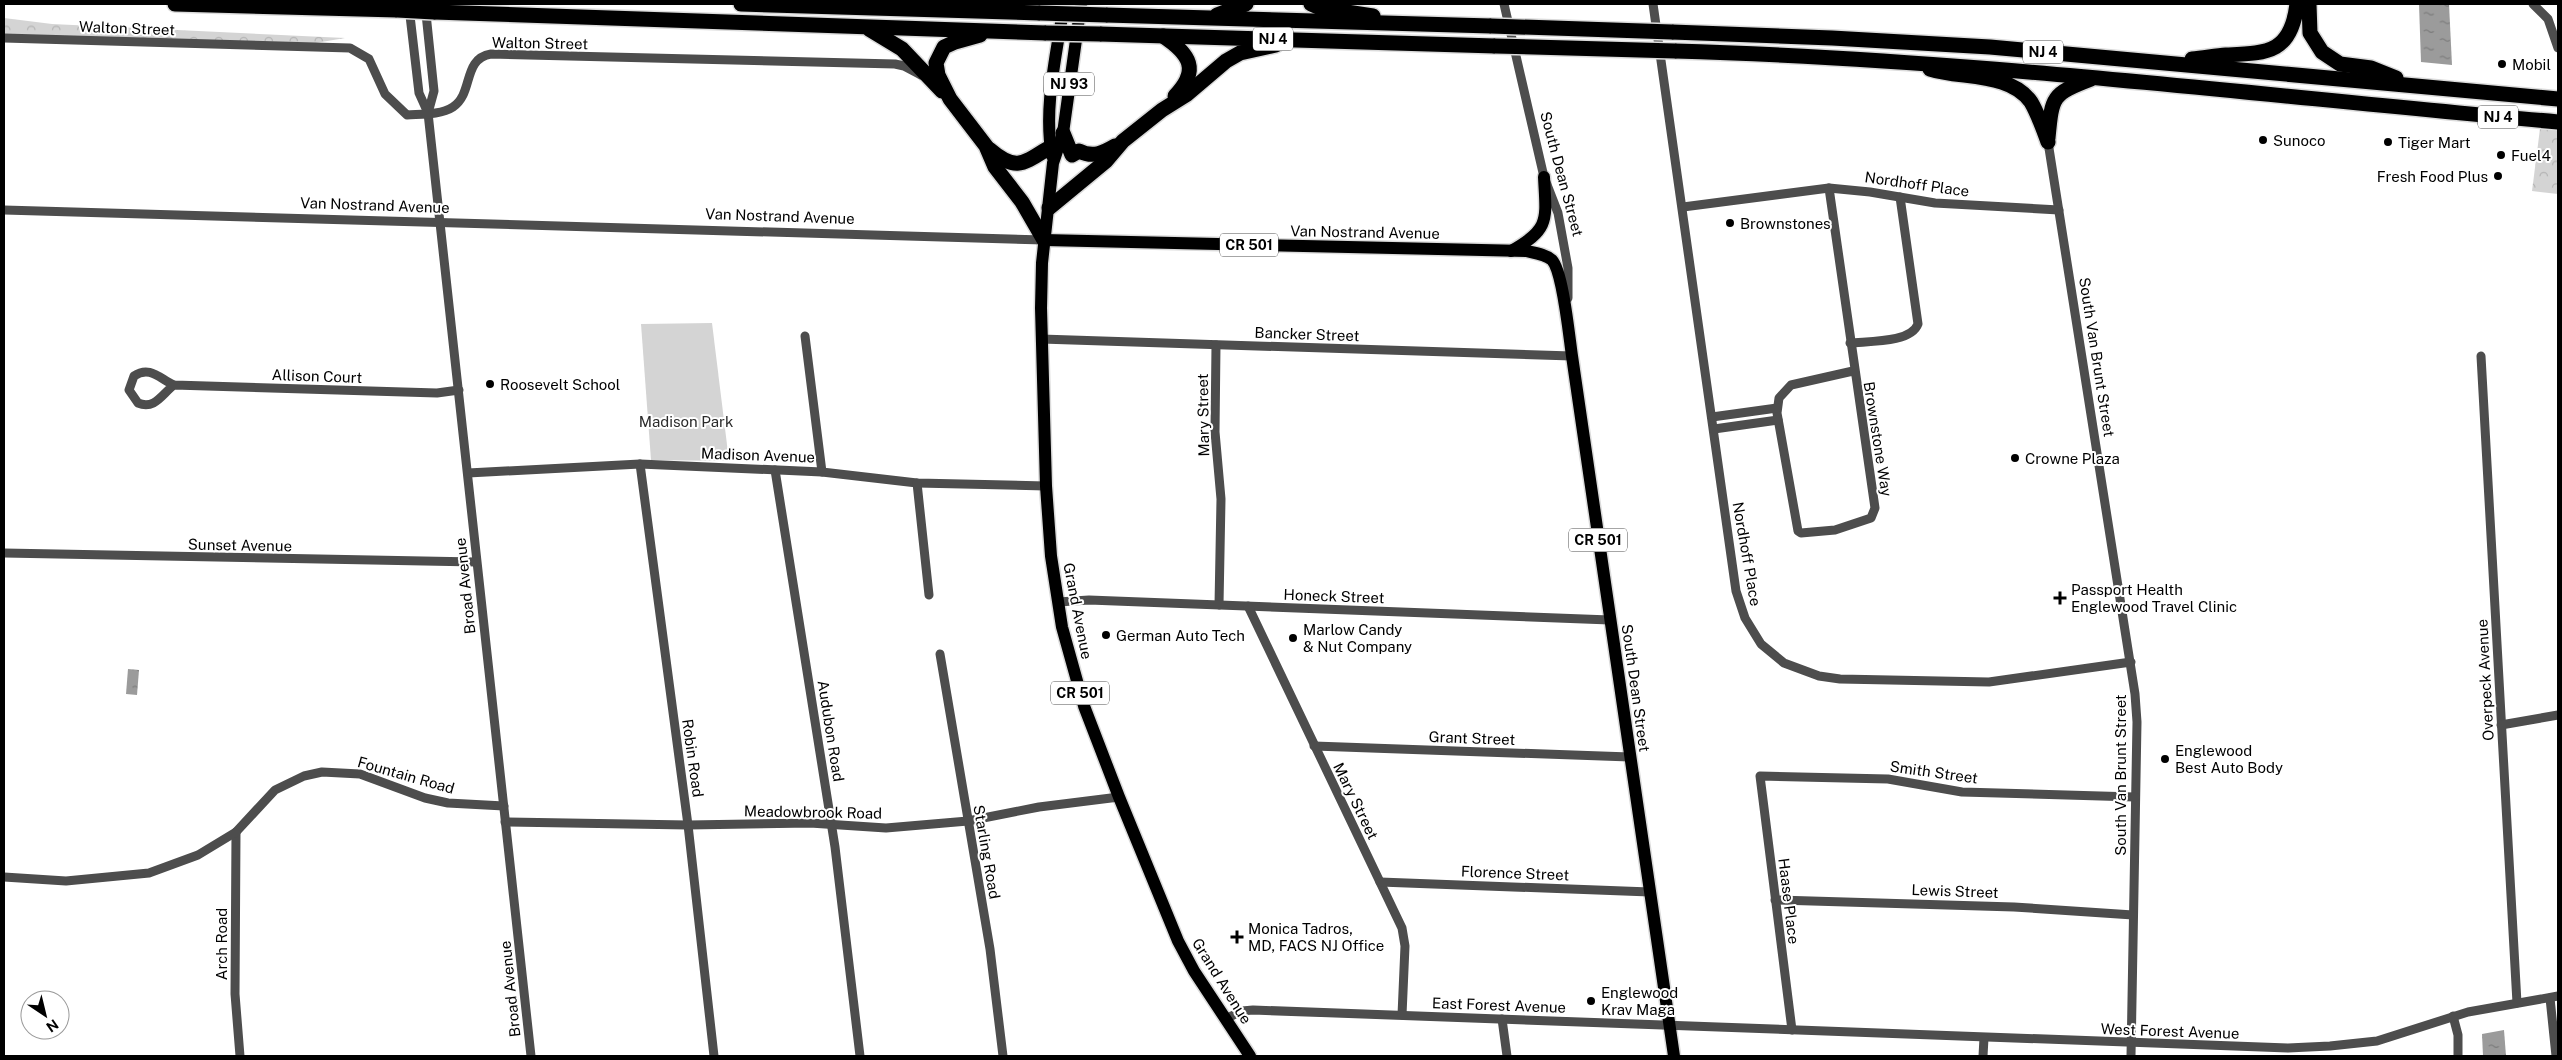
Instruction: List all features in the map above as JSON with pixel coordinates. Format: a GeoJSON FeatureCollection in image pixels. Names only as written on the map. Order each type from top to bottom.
{"type":"FeatureCollection","features":[{"type":"Feature","properties":{"kind":"highway","name":"NJ 4"},"geometry":{"type":"LineString","coordinates":[[175,4],[403,7],[771,21],[864,27],[1675,51],[1904,62],[2096,77],[2558,122]]}},
{"type":"Feature","properties":{"kind":"highway","name":"NJ 4"},"geometry":{"type":"LineString","coordinates":[[741,4],[836,5],[1491,26],[1911,42],[2557,95]]}},
{"type":"Feature","properties":{"kind":"highway"},"geometry":{"type":"LineString","coordinates":[[1208,18],[1246,4]]}},
{"type":"Feature","properties":{"kind":"highway"},"geometry":{"type":"LineString","coordinates":[[1311,4],[1408,24]]}},
{"type":"Feature","properties":{"kind":"highway"},"geometry":{"type":"LineString","coordinates":[[2157,63],[2265,52],[2288,36],[2295,21],[2297,4]]}},
{"type":"Feature","properties":{"kind":"highway"},"geometry":{"type":"LineString","coordinates":[[2309,4],[2310,33],[2319,49],[2326,56],[2340,64],[2371,68],[2418,85]]}},
{"type":"Feature","properties":{"kind":"highway"},"geometry":{"type":"LineString","coordinates":[[864,27],[902,48],[929,80],[950,99],[986,146],[996,167],[1022,202],[1044,240]]}},
{"type":"Feature","properties":{"kind":"highway"},"geometry":{"type":"LineString","coordinates":[[950,99],[936,67],[942,50],[955,42],[998,31]]}},
{"type":"Feature","properties":{"kind":"highway"},"geometry":{"type":"LineString","coordinates":[[1162,110],[1184,85],[1189,69],[1188,59],[1182,50],[1163,36]]}},
{"type":"Feature","properties":{"kind":"highway"},"geometry":{"type":"LineString","coordinates":[[1063,134],[1072,155],[1079,151],[1088,155],[1098,154],[1123,141],[1162,110],[1186,95],[1233,56],[1298,40]]}},
{"type":"Feature","properties":{"kind":"highway"},"geometry":{"type":"LineString","coordinates":[[1904,62],[1949,75],[1997,81],[2012,86],[2030,102],[2048,142]]}},
{"type":"Feature","properties":{"kind":"highway"},"geometry":{"type":"LineString","coordinates":[[2048,142],[2052,107],[2056,98],[2063,90],[2096,77]]}},
{"type":"Feature","properties":{"kind":"highway"},"geometry":{"type":"LineString","coordinates":[[1049,208],[1106,161],[1123,141]]}},
{"type":"Feature","properties":{"kind":"highway"},"geometry":{"type":"LineString","coordinates":[[986,146],[1005,162],[1017,164],[1027,162],[1050,147]]}},
{"type":"Feature","properties":{"kind":"main road","name":"Grand Avenue"},"geometry":{"type":"LineString","coordinates":[[1054,163],[1048,132],[1064,4]]}},
{"type":"Feature","properties":{"kind":"main road","name":"Grand Avenue"},"geometry":{"type":"LineString","coordinates":[[1081,4],[1063,134],[1054,163],[1044,240],[1041,339],[1046,486],[1050,547],[1058,602],[1074,673],[1118,797],[1178,940],[1194,972],[1250,1056]]}},
{"type":"Feature","properties":{"kind":"main road"},"geometry":{"type":"LineString","coordinates":[[1510,251],[1534,237],[1542,225],[1546,211],[1544,177]]}},
{"type":"Feature","properties":{"kind":"main road","name":"Van Nostrand Avenue"},"geometry":{"type":"LineString","coordinates":[[1044,240],[1510,251],[1535,253],[1553,262]]}},
{"type":"Feature","properties":{"kind":"main road","name":"South Dean Street"},"geometry":{"type":"LineString","coordinates":[[1553,262],[1559,276],[1572,356],[1674,1056]]}},
{"type":"Feature","properties":{"kind":"street","name":"South Dean Street"},"geometry":{"type":"LineString","coordinates":[[1504,4],[1544,177],[1558,213],[1568,268],[1567,324]]}},
{"type":"Feature","properties":{"kind":"street","name":"Nordhoff Place"},"geometry":{"type":"LineString","coordinates":[[1653,4],[1738,601],[1755,636],[1784,663],[1800,671],[1835,679],[1962,683],[2020,679],[2131,662]]}},
{"type":"Feature","properties":{"kind":"street"},"geometry":{"type":"LineString","coordinates":[[2533,4],[2548,19],[2558,48]]}},
{"type":"Feature","properties":{"kind":"street","name":"Broad Avenue"},"geometry":{"type":"LineString","coordinates":[[403,7],[419,94],[428,113],[531,1056]]}},
{"type":"Feature","properties":{"kind":"street","name":"Broad Avenue"},"geometry":{"type":"LineString","coordinates":[[428,113],[434,92],[430,8]]}},
{"type":"Feature","properties":{"kind":"street","name":"Walton Street"},"geometry":{"type":"LineString","coordinates":[[4,38],[350,48],[369,59],[385,94],[407,115],[445,110],[454,106],[464,93],[473,64],[480,58],[491,54],[895,64],[909,68],[929,80]]}},
{"type":"Feature","properties":{"kind":"street","name":"South Van Brunt Street"},"geometry":{"type":"LineString","coordinates":[[2048,142],[2131,662],[2137,722],[2131,1056]]}},
{"type":"Feature","properties":{"kind":"street","name":"Nordhoff Place"},"geometry":{"type":"LineString","coordinates":[[1683,207],[1829,188],[1900,197],[1935,204],[2059,210]]}},
{"type":"Feature","properties":{"kind":"street","name":"Brownstone Way"},"geometry":{"type":"LineString","coordinates":[[1829,188],[1874,508],[1872,518],[1834,530],[1801,533],[1798,531],[1778,420],[1777,408],[1779,398],[1791,384],[1854,371]]}},
{"type":"Feature","properties":{"kind":"street"},"geometry":{"type":"LineString","coordinates":[[1850,343],[1908,336],[1916,330],[1918,324],[1900,197]]}},
{"type":"Feature","properties":{"kind":"street","name":"Van Nostrand Avenue"},"geometry":{"type":"LineString","coordinates":[[4,210],[1044,240]]}},
{"type":"Feature","properties":{"kind":"street"},"geometry":{"type":"LineString","coordinates":[[805,336],[822,472]]}},
{"type":"Feature","properties":{"kind":"street","name":"Bancker Street"},"geometry":{"type":"LineString","coordinates":[[1041,339],[1572,356]]}},
{"type":"Feature","properties":{"kind":"street","name":"Mary Street"},"geometry":{"type":"LineString","coordinates":[[1216,345],[1215,432],[1221,500],[1219,605]]}},
{"type":"Feature","properties":{"kind":"street","name":"Overpeck Avenue"},"geometry":{"type":"LineString","coordinates":[[2481,356],[2517,1003]]}},
{"type":"Feature","properties":{"kind":"street","name":"Allison Court"},"geometry":{"type":"LineString","coordinates":[[174,385],[157,401],[148,405],[138,403],[129,390],[134,376],[144,372],[154,373],[174,385],[437,393],[459,390]]}},
{"type":"Feature","properties":{"kind":"street"},"geometry":{"type":"LineString","coordinates":[[1712,418],[1777,408]]}},
{"type":"Feature","properties":{"kind":"street"},"geometry":{"type":"LineString","coordinates":[[1714,429],[1778,420]]}},
{"type":"Feature","properties":{"kind":"street","name":"Madison Avenue"},"geometry":{"type":"LineString","coordinates":[[468,473],[640,464],[822,472],[917,483],[1046,486]]}},
{"type":"Feature","properties":{"kind":"street","name":"Robin Road"},"geometry":{"type":"LineString","coordinates":[[640,464],[688,825],[714,1056]]}},
{"type":"Feature","properties":{"kind":"street","name":"Audubon Road"},"geometry":{"type":"LineString","coordinates":[[775,470],[832,824],[860,1056]]}},
{"type":"Feature","properties":{"kind":"street"},"geometry":{"type":"LineString","coordinates":[[917,483],[928,595]]}},
{"type":"Feature","properties":{"kind":"street","name":"Sunset Avenue"},"geometry":{"type":"LineString","coordinates":[[4,553],[476,562]]}},
{"type":"Feature","properties":{"kind":"street","name":"Honeck Street"},"geometry":{"type":"LineString","coordinates":[[1058,602],[1089,600],[1610,620]]}},
{"type":"Feature","properties":{"kind":"street","name":"Mary Street"},"geometry":{"type":"LineString","coordinates":[[1248,606],[1380,882],[1405,940],[1402,1015]]}},
{"type":"Feature","properties":{"kind":"street","name":"Starling Road"},"geometry":{"type":"LineString","coordinates":[[940,654],[994,976],[1003,1056]]}},
{"type":"Feature","properties":{"kind":"street"},"geometry":{"type":"LineString","coordinates":[[2501,725],[2558,715]]}},
{"type":"Feature","properties":{"kind":"street","name":"Grant Street"},"geometry":{"type":"LineString","coordinates":[[1314,746],[1630,757]]}},
{"type":"Feature","properties":{"kind":"street","name":"Fountain Road"},"geometry":{"type":"LineString","coordinates":[[4,876],[66,882],[149,873],[198,855],[236,832],[275,790],[304,776],[322,772],[360,774],[425,798],[448,803],[504,806]]}},
{"type":"Feature","properties":{"kind":"street","name":"Smith Street"},"geometry":{"type":"LineString","coordinates":[[1760,776],[1888,779],[1962,792],[2135,798]]}},
{"type":"Feature","properties":{"kind":"street","name":"Haase Place"},"geometry":{"type":"LineString","coordinates":[[1760,776],[1792,1030]]}},
{"type":"Feature","properties":{"kind":"street","name":"Meadowbrook Road"},"geometry":{"type":"LineString","coordinates":[[505,822],[688,825],[832,824],[886,828],[968,821],[1040,806],[1118,797]]}},
{"type":"Feature","properties":{"kind":"street","name":"Arch Road"},"geometry":{"type":"LineString","coordinates":[[236,832],[235,994],[240,1056]]}},
{"type":"Feature","properties":{"kind":"street","name":"Florence Street"},"geometry":{"type":"LineString","coordinates":[[1380,882],[1650,892]]}},
{"type":"Feature","properties":{"kind":"street","name":"Lewis Street"},"geometry":{"type":"LineString","coordinates":[[1776,900],[2014,907],[2133,916]]}},
{"type":"Feature","properties":{"kind":"street"},"geometry":{"type":"LineString","coordinates":[[2554,997],[2556,1056]]}},
{"type":"Feature","properties":{"kind":"street","name":"West Forest Avenue"},"geometry":{"type":"LineString","coordinates":[[1775,1029],[2131,1043],[2288,1052],[2377,1041],[2468,1012],[2554,997]]}},
{"type":"Feature","properties":{"kind":"street","name":"East Forest Avenue"},"geometry":{"type":"LineString","coordinates":[[1225,1019],[1242,1011],[1253,1010],[1775,1029]]}},
{"type":"Feature","properties":{"kind":"street"},"geometry":{"type":"LineString","coordinates":[[2453,1016],[2458,1035],[2458,1056]]}},
{"type":"Feature","properties":{"kind":"street"},"geometry":{"type":"LineString","coordinates":[[1502,1019],[1507,1056]]}},
{"type":"Feature","properties":{"kind":"street"},"geometry":{"type":"LineString","coordinates":[[1983,1056],[1984,1038]]}},
{"type":"Feature","properties":{"kind":"green space"},"geometry":{"type":"Polygon","coordinates":[[[4,18],[52,24],[345,38],[298,46],[4,38],[4,18]]]}},
{"type":"Feature","properties":{"kind":"green space"},"geometry":{"type":"Polygon","coordinates":[[[2541,121],[2558,122],[2558,194],[2532,191],[2541,121]]]}},
{"type":"Feature","properties":{"kind":"green space","name":"Madison Park"},"geometry":{"type":"Polygon","coordinates":[[[712,323],[729,461],[651,460],[641,324],[712,323]]]}},
{"type":"Feature","properties":{"kind":"water"},"geometry":{"type":"Polygon","coordinates":[[[2419,4],[2449,4],[2452,65],[2421,62],[2419,4]]]}},
{"type":"Feature","properties":{"kind":"water"},"geometry":{"type":"Polygon","coordinates":[[[128,669],[139,670],[137,695],[126,694],[128,669]]]}},
{"type":"Feature","properties":{"kind":"water"},"geometry":{"type":"Polygon","coordinates":[[[2504,1030],[2506,1056],[2483,1056],[2482,1034],[2504,1030]]]}},
{"type":"Feature","properties":{"kind":"place","name":"Mobil"},"geometry":{"type":"Point","coordinates":[2502,64]}},
{"type":"Feature","properties":{"kind":"place","name":"Sunoco"},"geometry":{"type":"Point","coordinates":[2263,140]}},
{"type":"Feature","properties":{"kind":"place","name":"Tiger Mart"},"geometry":{"type":"Point","coordinates":[2388,142]}},
{"type":"Feature","properties":{"kind":"place","name":"Fuel4"},"geometry":{"type":"Point","coordinates":[2501,155]}},
{"type":"Feature","properties":{"kind":"place","name":"Fresh Food Plus"},"geometry":{"type":"Point","coordinates":[2498,176]}},
{"type":"Feature","properties":{"kind":"place","name":"Brownstones"},"geometry":{"type":"Point","coordinates":[1730,223]}},
{"type":"Feature","properties":{"kind":"place","name":"Roosevelt School"},"geometry":{"type":"Point","coordinates":[490,384]}},
{"type":"Feature","properties":{"kind":"place","name":"Crowne Plaza"},"geometry":{"type":"Point","coordinates":[2015,458]}},
{"type":"Feature","properties":{"kind":"place","name":"Passport Health Englewood Travel Clinic"},"geometry":{"type":"Point","coordinates":[2060,598]}},
{"type":"Feature","properties":{"kind":"place","name":"German Auto Tech"},"geometry":{"type":"Point","coordinates":[1106,635]}},
{"type":"Feature","properties":{"kind":"place","name":"Marlow Candy & Nut Company"},"geometry":{"type":"Point","coordinates":[1293,638]}},
{"type":"Feature","properties":{"kind":"place","name":"Englewood Best Auto Body"},"geometry":{"type":"Point","coordinates":[2165,759]}},
{"type":"Feature","properties":{"kind":"place","name":"Monica Tadros, MD, FACS NJ Office"},"geometry":{"type":"Point","coordinates":[1237,937]}},
{"type":"Feature","properties":{"kind":"place","name":"Englewood Krav Maga"},"geometry":{"type":"Point","coordinates":[1591,1001]}}]}
